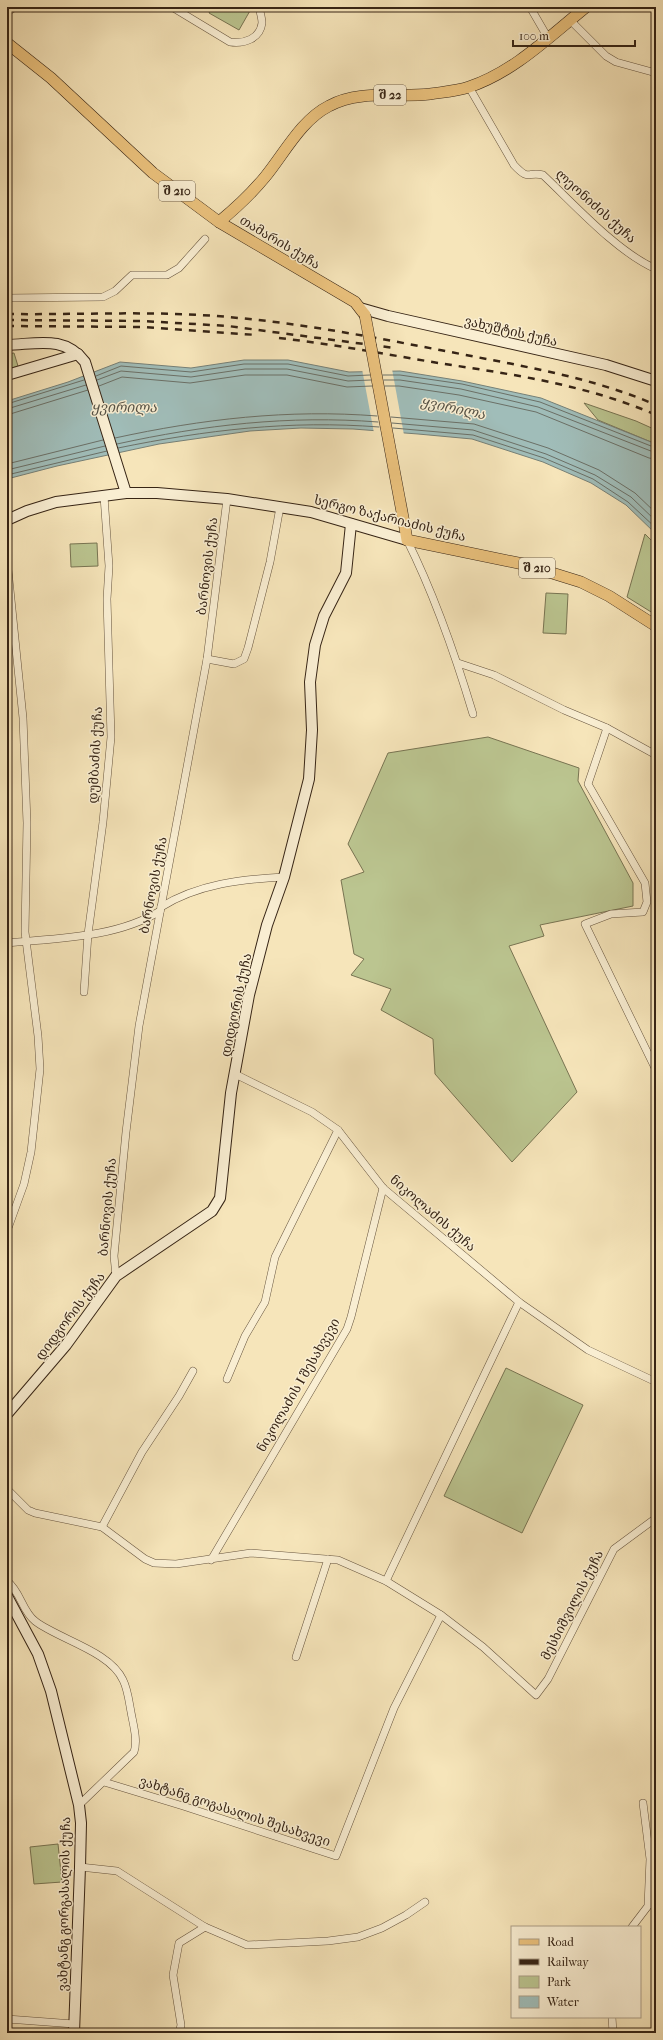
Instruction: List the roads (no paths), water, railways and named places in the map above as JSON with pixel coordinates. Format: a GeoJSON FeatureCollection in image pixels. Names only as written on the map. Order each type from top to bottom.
{"type":"FeatureCollection","features":[{"type":"Feature","properties":{"kind":"main road","name":"შ 22"},"geometry":{"type":"LineString","coordinates":[[219,222],[237,207],[264,178],[307,123],[329,106],[342,101],[376,95],[429,94],[469,87],[494,75],[523,58],[586,7]]}},
{"type":"Feature","properties":{"kind":"main road","name":"თამარის ქუჩა"},"geometry":{"type":"LineString","coordinates":[[7,43],[51,78],[153,173],[219,222],[354,302],[363,311]]}},
{"type":"Feature","properties":{"kind":"main road"},"geometry":{"type":"LineString","coordinates":[[363,311],[407,540]]}},
{"type":"Feature","properties":{"kind":"main road","name":"სერგო ზაქარიაძის ქუჩა"},"geometry":{"type":"LineString","coordinates":[[407,540],[523,564],[580,582],[609,596],[656,626]]}},
{"type":"Feature","properties":{"kind":"street"},"geometry":{"type":"LineString","coordinates":[[7,12],[15,7]]}},
{"type":"Feature","properties":{"kind":"street"},"geometry":{"type":"LineString","coordinates":[[172,7],[230,42],[241,44],[250,41],[260,30],[262,22],[259,7]]}},
{"type":"Feature","properties":{"kind":"street"},"geometry":{"type":"LineString","coordinates":[[530,7],[548,38]]}},
{"type":"Feature","properties":{"kind":"street"},"geometry":{"type":"LineString","coordinates":[[570,20],[606,56],[616,62],[656,73]]}},
{"type":"Feature","properties":{"kind":"street","name":"ლეონიძის ქუჩა"},"geometry":{"type":"LineString","coordinates":[[469,87],[514,165],[521,173],[528,176],[539,174],[543,175],[610,237],[646,265],[656,269]]}},
{"type":"Feature","properties":{"kind":"street"},"geometry":{"type":"LineString","coordinates":[[7,298],[103,297],[115,292],[132,275],[167,275],[179,268],[205,239]]}},
{"type":"Feature","properties":{"kind":"street","name":"ვახუშტის ქუჩა"},"geometry":{"type":"LineString","coordinates":[[363,311],[606,365],[656,381]]}},
{"type":"Feature","properties":{"kind":"street"},"geometry":{"type":"LineString","coordinates":[[7,345],[57,343],[67,346],[82,358],[126,493]]}},
{"type":"Feature","properties":{"kind":"street"},"geometry":{"type":"LineString","coordinates":[[7,375],[82,358]]}},
{"type":"Feature","properties":{"kind":"street","name":"სერგო ზაქარიაძის ქუჩა"},"geometry":{"type":"LineString","coordinates":[[7,520],[27,510],[56,502],[126,493],[157,493],[227,499],[280,506],[311,512],[407,540]]}},
{"type":"Feature","properties":{"kind":"street","name":"დუმბაძის ქუჩა"},"geometry":{"type":"LineString","coordinates":[[84,992],[88,934],[103,822],[111,737],[107,599],[109,566],[104,496]]}},
{"type":"Feature","properties":{"kind":"street","name":"ბარნოვის ქუჩა"},"geometry":{"type":"LineString","coordinates":[[116,1276],[114,1256],[127,1124],[139,1026],[207,659],[227,499]]}},
{"type":"Feature","properties":{"kind":"street"},"geometry":{"type":"LineString","coordinates":[[207,659],[234,664],[244,659],[270,562],[280,506]]}},
{"type":"Feature","properties":{"kind":"street","name":"დიდგორის ქუჩა"},"geometry":{"type":"LineString","coordinates":[[7,1414],[66,1345],[116,1276],[212,1211],[217,1205],[224,1177],[231,1093],[249,995],[267,925],[284,877],[309,779],[312,730],[310,682],[315,645],[324,616],[346,573],[351,524]]}},
{"type":"Feature","properties":{"kind":"street"},"geometry":{"type":"LineString","coordinates":[[407,540],[428,581],[458,663],[473,714]]}},
{"type":"Feature","properties":{"kind":"street"},"geometry":{"type":"LineString","coordinates":[[7,560],[23,718],[27,823],[26,941],[38,1036],[39,1075],[31,1152],[24,1184],[7,1232]]}},
{"type":"Feature","properties":{"kind":"street"},"geometry":{"type":"LineString","coordinates":[[458,663],[494,675],[564,710],[607,728],[656,755]]}},
{"type":"Feature","properties":{"kind":"street"},"geometry":{"type":"LineString","coordinates":[[607,728],[588,784],[645,883],[647,902],[644,912],[611,914],[585,924],[656,1070]]}},
{"type":"Feature","properties":{"kind":"street"},"geometry":{"type":"LineString","coordinates":[[7,943],[88,934],[125,928],[149,918],[170,901],[213,885],[284,877]]}},
{"type":"Feature","properties":{"kind":"street","name":"ნიკოლაძის ქუჩა"},"geometry":{"type":"LineString","coordinates":[[235,1074],[312,1112],[338,1130],[383,1188],[519,1302],[588,1350],[656,1382]]}},
{"type":"Feature","properties":{"kind":"street"},"geometry":{"type":"LineString","coordinates":[[227,1379],[245,1336],[264,1302],[274,1257],[298,1206],[338,1130]]}},
{"type":"Feature","properties":{"kind":"street","name":"ნიკოლაძის I შესახვევი"},"geometry":{"type":"LineString","coordinates":[[211,1560],[347,1329],[352,1318],[383,1188]]}},
{"type":"Feature","properties":{"kind":"street"},"geometry":{"type":"LineString","coordinates":[[386,1581],[519,1302]]}},
{"type":"Feature","properties":{"kind":"street"},"geometry":{"type":"LineString","coordinates":[[102,1527],[142,1452],[179,1396],[193,1371]]}},
{"type":"Feature","properties":{"kind":"street"},"geometry":{"type":"LineString","coordinates":[[7,1489],[28,1510],[35,1513],[102,1527],[140,1556],[154,1563],[176,1564],[251,1553],[328,1559],[348,1564],[386,1581],[441,1615]]}},
{"type":"Feature","properties":{"kind":"street","name":"მესხიშვილის ქუჩა"},"geometry":{"type":"LineString","coordinates":[[441,1615],[483,1647],[536,1695],[548,1679],[614,1549],[656,1518]]}},
{"type":"Feature","properties":{"kind":"street"},"geometry":{"type":"LineString","coordinates":[[296,1657],[328,1559]]}},
{"type":"Feature","properties":{"kind":"street"},"geometry":{"type":"LineString","coordinates":[[7,1581],[18,1591],[34,1620],[93,1653],[114,1668],[123,1680],[132,1716],[135,1748],[133,1754],[79,1805]]}},
{"type":"Feature","properties":{"kind":"street","name":"ვახტანგ გორგასალის ქუჩა"},"geometry":{"type":"LineString","coordinates":[[7,1596],[38,1654],[51,1691],[79,1805],[81,1823],[74,2028]]}},
{"type":"Feature","properties":{"kind":"street","name":"ვახტანგ გოგასალის შესახვევი"},"geometry":{"type":"LineString","coordinates":[[104,1782],[184,1806],[336,1856],[394,1708],[441,1615]]}},
{"type":"Feature","properties":{"kind":"street"},"geometry":{"type":"LineString","coordinates":[[633,1926],[648,1906],[650,1859],[643,1803]]}},
{"type":"Feature","properties":{"kind":"street"},"geometry":{"type":"LineString","coordinates":[[80,1867],[109,1869],[124,1874],[205,1927],[247,1945],[340,1940],[374,1932],[406,1915],[425,1902]]}},
{"type":"Feature","properties":{"kind":"street"},"geometry":{"type":"LineString","coordinates":[[179,2033],[181,2025],[173,1975],[179,1943],[205,1927]]}},
{"type":"Feature","properties":{"kind":"street"},"geometry":{"type":"LineString","coordinates":[[612,2018],[613,2033]]}},
{"type":"Feature","properties":{"kind":"street"},"geometry":{"type":"LineString","coordinates":[[7,2019],[74,2028]]}},
{"type":"Feature","properties":{"kind":"water","name":"ყვირილა"},"geometry":{"type":"Polygon","coordinates":[[[244,360],[288,360],[349,372],[400,371],[462,381],[541,398],[656,444],[656,534],[626,505],[591,483],[543,462],[472,439],[418,434],[353,429],[301,428],[250,431],[159,444],[57,466],[7,479],[7,401],[68,382],[120,362],[191,368],[244,360]]]}},
{"type":"Feature","properties":{"kind":"railway"},"geometry":{"type":"LineString","coordinates":[[7,314],[181,314],[267,321],[378,338],[560,374],[609,387],[656,405]]}},
{"type":"Feature","properties":{"kind":"railway"},"geometry":{"type":"LineString","coordinates":[[7,320],[143,321],[228,326],[394,348]]}},
{"type":"Feature","properties":{"kind":"railway"},"geometry":{"type":"LineString","coordinates":[[7,326],[144,327],[257,335]]}},
{"type":"Feature","properties":{"kind":"railway"},"geometry":{"type":"LineString","coordinates":[[279,338],[358,349],[521,376],[576,388],[604,396],[656,415]]}}]}
